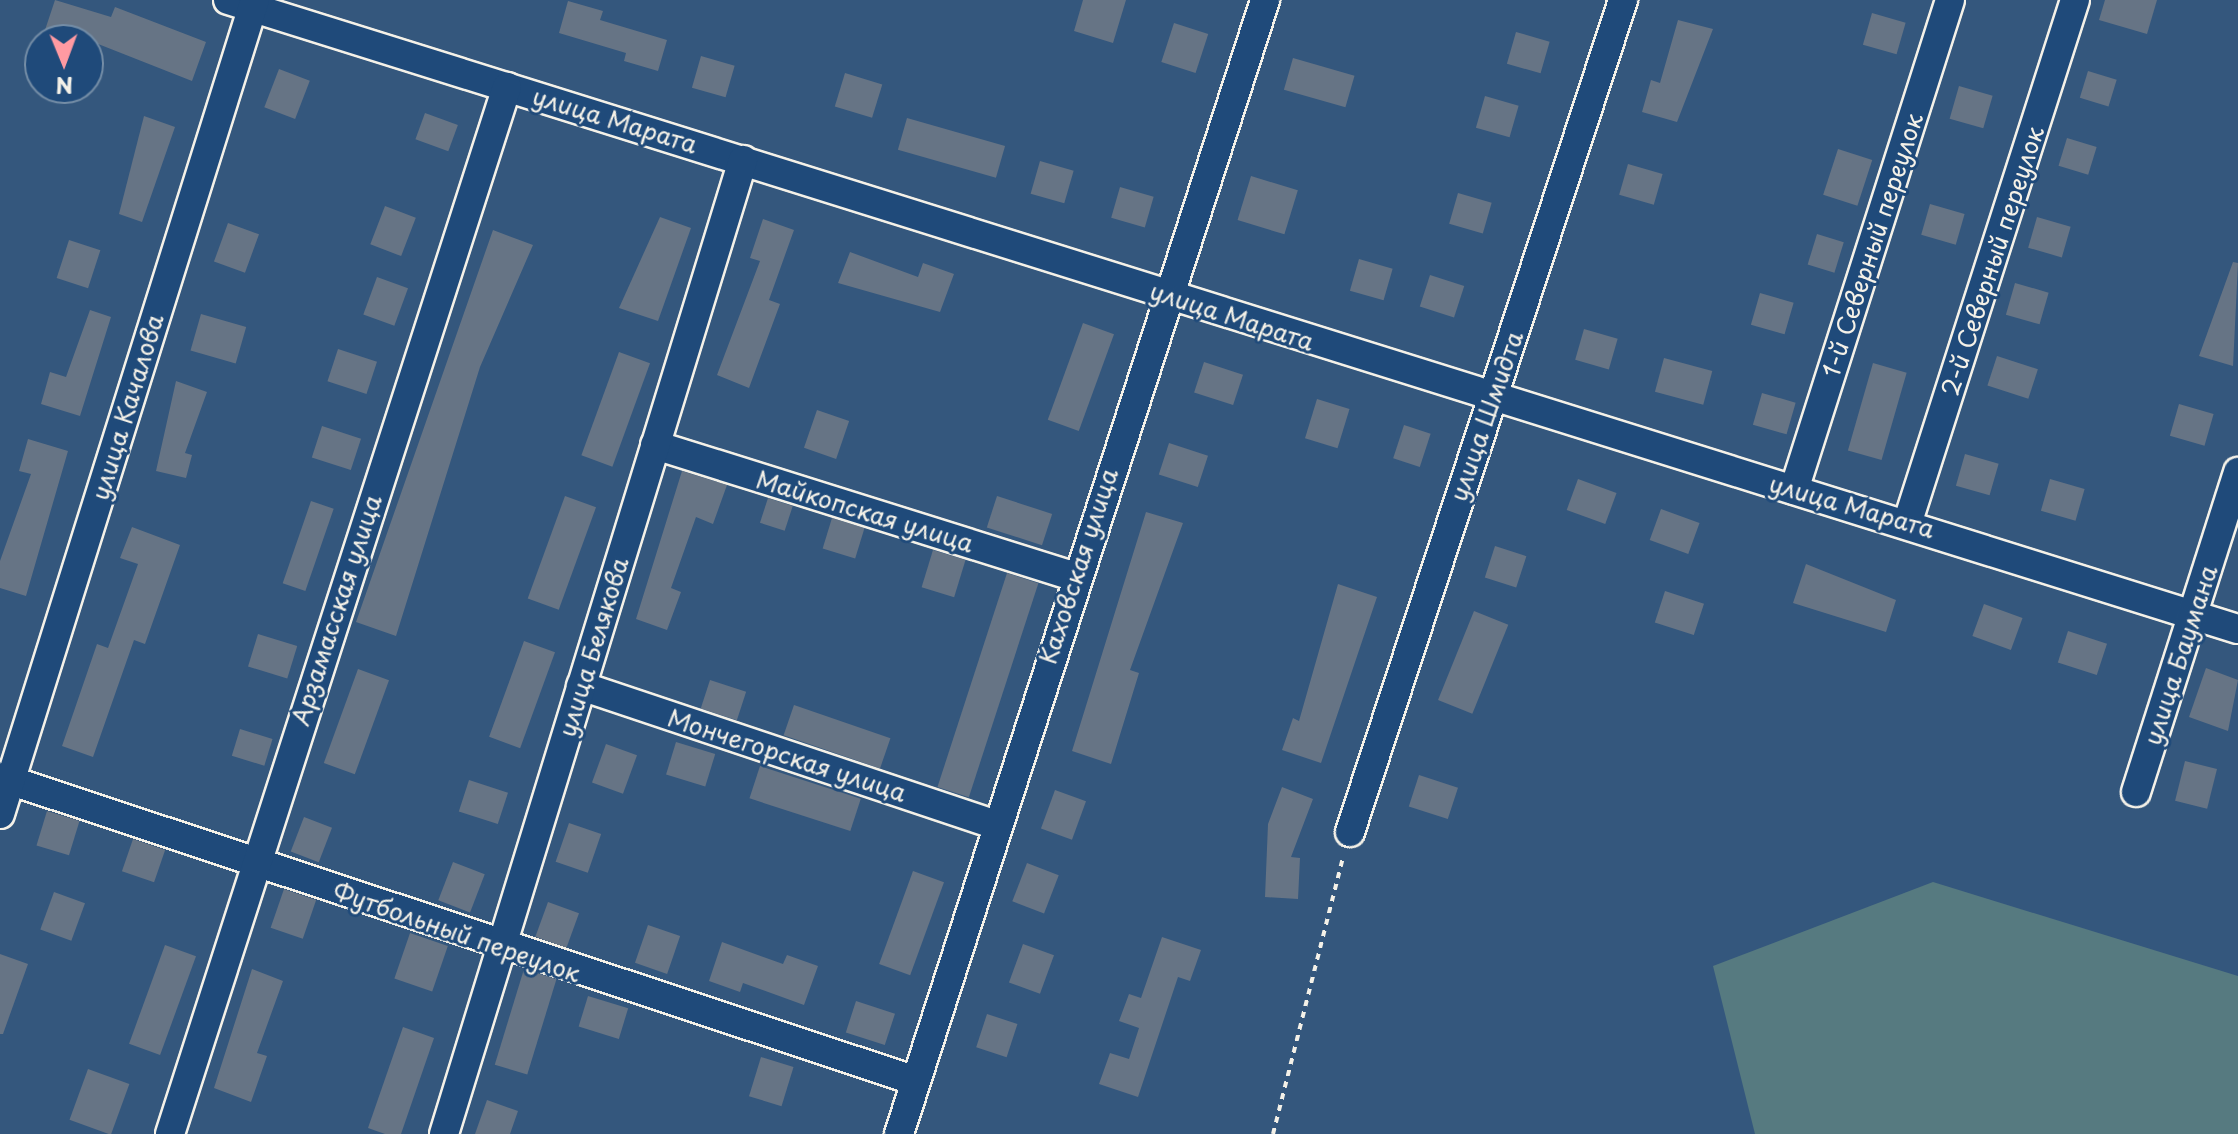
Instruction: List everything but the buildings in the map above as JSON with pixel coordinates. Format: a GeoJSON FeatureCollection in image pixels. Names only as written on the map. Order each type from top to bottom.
{"type":"FeatureCollection","features":[{"type":"Feature","properties":{"kind":"street","name":"улица Шмидта"},"geometry":{"type":"LineString","coordinates":[[1350,832],[1623,0]]}},
{"type":"Feature","properties":{"kind":"street","name":"1-й Северный переулок"},"geometry":{"type":"LineString","coordinates":[[1794,490],[1950,0]]}},
{"type":"Feature","properties":{"kind":"street","name":"2-й Северный переулок"},"geometry":{"type":"LineString","coordinates":[[1908,521],[2075,0]]}},
{"type":"Feature","properties":{"kind":"street","name":"улица Марата"},"geometry":{"type":"LineString","coordinates":[[245,3],[1492,400],[1908,521],[2238,629]]}},
{"type":"Feature","properties":{"kind":"street","name":"улица Качалова"},"geometry":{"type":"LineString","coordinates":[[0,814],[5,779],[245,3]]}},
{"type":"Feature","properties":{"kind":"street","name":"Каховская улица"},"geometry":{"type":"LineString","coordinates":[[899,1134],[1074,576],[1170,296],[1255,3]]}},
{"type":"Feature","properties":{"kind":"street","name":"Арзамасская улица"},"geometry":{"type":"LineString","coordinates":[[170,1134],[254,862],[507,87]]}},
{"type":"Feature","properties":{"kind":"street","name":"улица Белякова"},"geometry":{"type":"LineString","coordinates":[[444,1134],[743,160]]}},
{"type":"Feature","properties":{"kind":"street","name":"Майкопская улица"},"geometry":{"type":"LineString","coordinates":[[655,445],[1074,576]]}},
{"type":"Feature","properties":{"kind":"street","name":"улица Баумана"},"geometry":{"type":"LineString","coordinates":[[2136,792],[2238,472]]}},
{"type":"Feature","properties":{"kind":"street","name":"Мончегорская улица"},"geometry":{"type":"LineString","coordinates":[[581,686],[994,824]]}},
{"type":"Feature","properties":{"kind":"street","name":"Футбольный переулок"},"geometry":{"type":"LineString","coordinates":[[5,779],[501,948],[916,1081]]}},
{"type":"Feature","properties":{"kind":"path"},"geometry":{"type":"LineString","coordinates":[[1273,1134],[1350,832]]}},
{"type":"Feature","properties":{"kind":"green space"},"geometry":{"type":"Polygon","coordinates":[[[1933,882],[2238,976],[2238,1134],[1755,1134],[1713,966],[1933,882]]]}}]}
